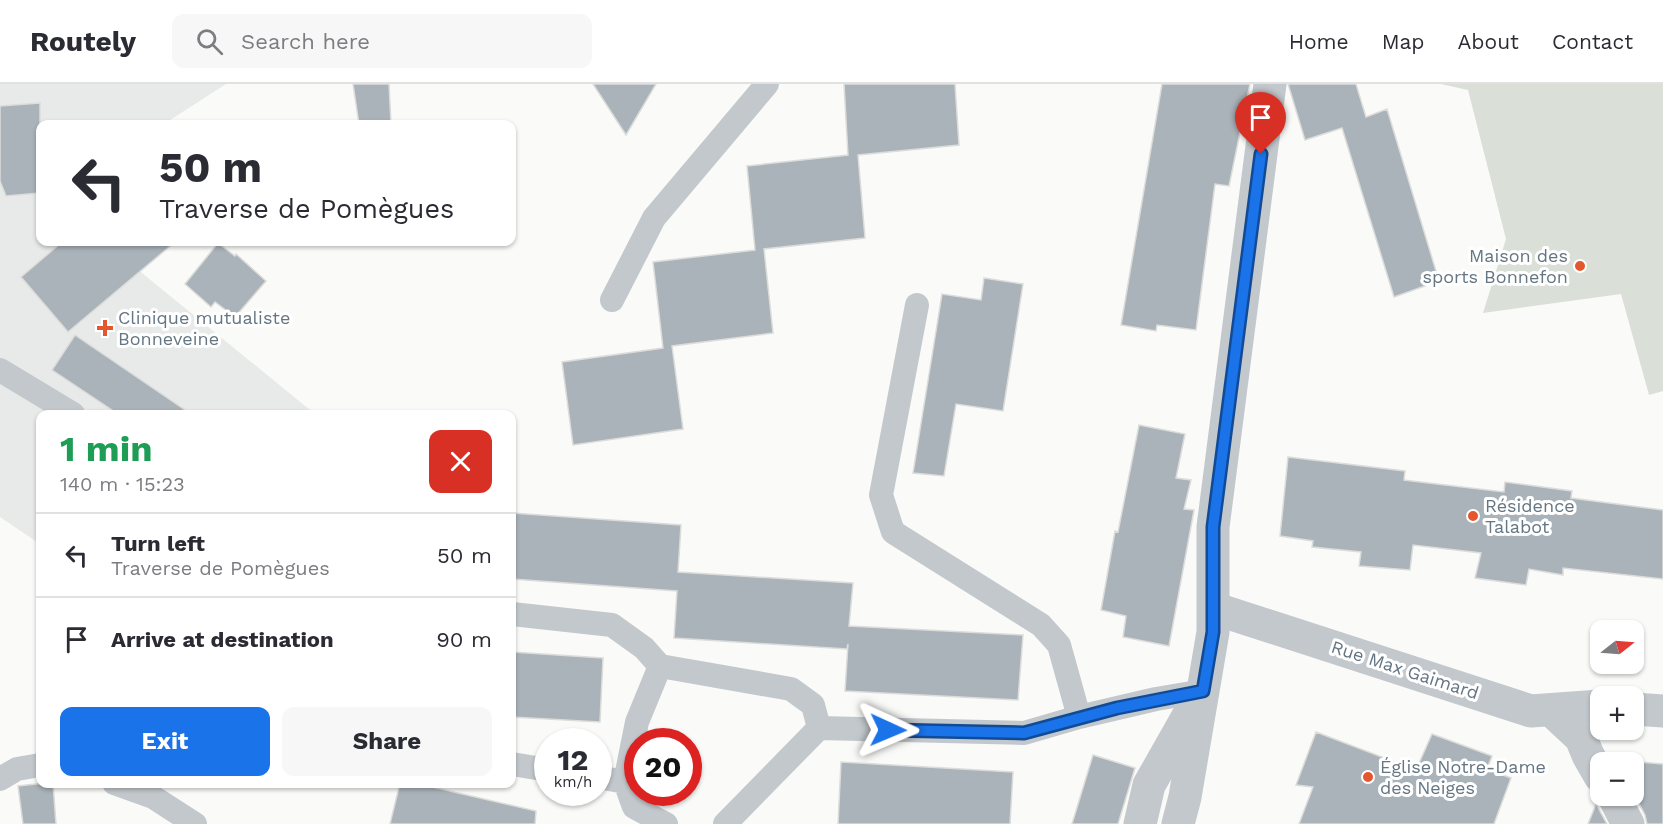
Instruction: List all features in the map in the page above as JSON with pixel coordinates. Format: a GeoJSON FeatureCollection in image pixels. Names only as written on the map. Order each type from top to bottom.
{"type":"FeatureCollection","features":[{"type":"Feature","properties":{"kind":"street"},"geometry":{"type":"LineString","coordinates":[[1178,824],[1185,797],[1213,632],[1213,527],[1270,84]]}},
{"type":"Feature","properties":{"kind":"street","name":"Rue Max Gaimard"},"geometry":{"type":"LineString","coordinates":[[1213,608],[1531,711],[1590,707]]}},
{"type":"Feature","properties":{"kind":"street"},"geometry":{"type":"LineString","coordinates":[[1140,824],[1149,785],[1203,691]]}},
{"type":"Feature","properties":{"kind":"street"},"geometry":{"type":"LineString","coordinates":[[1644,710],[1663,711]]}},
{"type":"Feature","properties":{"kind":"street"},"geometry":{"type":"LineString","coordinates":[[1552,711],[1581,738],[1590,761]]}},
{"type":"Feature","properties":{"kind":"street"},"geometry":{"type":"LineString","coordinates":[[1619,806],[1628,824]]}},
{"type":"Feature","properties":{"kind":"lane"},"geometry":{"type":"LineString","coordinates":[[612,300],[654,218],[767,84]]}},
{"type":"Feature","properties":{"kind":"lane"},"geometry":{"type":"LineString","coordinates":[[917,305],[881,495],[893,532],[1041,625],[1059,645],[1079,717]]}},
{"type":"Feature","properties":{"kind":"lane"},"geometry":{"type":"LineString","coordinates":[[0,370],[66,410]]}},
{"type":"Feature","properties":{"kind":"lane"},"geometry":{"type":"LineString","coordinates":[[516,614],[612,625],[644,648],[660,666],[791,689],[813,705],[819,728]]}},
{"type":"Feature","properties":{"kind":"lane"},"geometry":{"type":"LineString","coordinates":[[636,728],[660,666]]}},
{"type":"Feature","properties":{"kind":"lane"},"geometry":{"type":"LineString","coordinates":[[725,824],[819,728],[1024,733],[1079,717],[1156,699],[1203,691]]}},
{"type":"Feature","properties":{"kind":"lane"},"geometry":{"type":"LineString","coordinates":[[516,765],[534,768]]}},
{"type":"Feature","properties":{"kind":"lane"},"geometry":{"type":"LineString","coordinates":[[0,779],[17,769],[36,766]]}},
{"type":"Feature","properties":{"kind":"lane"},"geometry":{"type":"LineString","coordinates":[[128,788],[153,797],[195,824]]}},
{"type":"Feature","properties":{"kind":"lane"},"geometry":{"type":"LineString","coordinates":[[634,806],[666,824]]}},
{"type":"Feature","properties":{"kind":"shaded area","name":"Clinique mutualiste Bonneveine"},"geometry":{"type":"Polygon","coordinates":[[[0,84],[226,84],[170,120],[36,120],[36,246],[109,246],[310,410],[36,410],[36,541],[0,517],[0,84]]]}},
{"type":"Feature","properties":{"kind":"shaded area","name":"Maison des sports Bonnefon"},"geometry":{"type":"Polygon","coordinates":[[[1441,84],[1663,84],[1663,391],[1649,395],[1621,294],[1483,313],[1506,239],[1468,90],[1441,84]]]}},
{"type":"Feature","properties":{"kind":"building"},"geometry":{"type":"Polygon","coordinates":[[[353,84],[389,84],[391,120],[358,120],[353,84]]]}},
{"type":"Feature","properties":{"kind":"building"},"geometry":{"type":"Polygon","coordinates":[[[593,84],[656,84],[626,135],[593,84]]]}},
{"type":"Feature","properties":{"kind":"building"},"geometry":{"type":"Polygon","coordinates":[[[844,84],[955,84],[959,145],[858,155],[865,238],[764,249],[773,333],[672,346],[683,429],[573,445],[562,362],[663,348],[653,262],[755,250],[747,166],[848,155],[844,84]]]}},
{"type":"Feature","properties":{"kind":"building"},"geometry":{"type":"Polygon","coordinates":[[[1162,84],[1250,84],[1229,186],[1215,184],[1196,330],[1157,325],[1156,331],[1121,325],[1162,84]]]}},
{"type":"Feature","properties":{"kind":"building"},"geometry":{"type":"Polygon","coordinates":[[[1288,84],[1356,84],[1366,117],[1387,109],[1439,281],[1394,297],[1342,128],[1305,140],[1288,84]]]}},
{"type":"Feature","properties":{"kind":"building"},"geometry":{"type":"Polygon","coordinates":[[[40,103],[40,120],[36,120],[36,193],[6,196],[0,181],[0,106],[40,103]]]}},
{"type":"Feature","properties":{"kind":"building"},"geometry":{"type":"Polygon","coordinates":[[[57,246],[170,246],[68,332],[21,277],[57,246]]]}},
{"type":"Feature","properties":{"kind":"building"},"geometry":{"type":"Polygon","coordinates":[[[216,246],[222,246],[235,256],[236,254],[266,281],[235,317],[215,302],[211,307],[185,284],[216,246]]]}},
{"type":"Feature","properties":{"kind":"building"},"geometry":{"type":"Polygon","coordinates":[[[984,278],[1023,284],[1003,411],[956,404],[944,476],[913,473],[942,294],[981,300],[984,278]]]}},
{"type":"Feature","properties":{"kind":"building"},"geometry":{"type":"Polygon","coordinates":[[[75,335],[185,410],[112,410],[52,370],[75,335]]]}},
{"type":"Feature","properties":{"kind":"building"},"geometry":{"type":"Polygon","coordinates":[[[1139,425],[1185,434],[1176,478],[1191,480],[1184,509],[1194,510],[1169,646],[1123,637],[1126,616],[1101,610],[1115,531],[1118,532],[1139,425]]]}},
{"type":"Feature","properties":{"kind":"building","name":"Résidence Talabot"},"geometry":{"type":"Polygon","coordinates":[[[1288,457],[1405,471],[1404,480],[1504,492],[1505,482],[1572,491],[1571,498],[1663,510],[1663,579],[1563,568],[1563,575],[1529,569],[1526,585],[1475,578],[1481,553],[1413,545],[1410,570],[1359,566],[1361,552],[1312,547],[1313,541],[1280,536],[1288,457]]]}},
{"type":"Feature","properties":{"kind":"building"},"geometry":{"type":"Polygon","coordinates":[[[516,513],[681,525],[678,572],[853,583],[849,626],[1023,635],[1018,700],[845,691],[848,644],[847,649],[674,638],[677,591],[516,579],[516,513]]]}},
{"type":"Feature","properties":{"kind":"building"},"geometry":{"type":"Polygon","coordinates":[[[516,652],[603,658],[600,722],[516,717],[516,652]]]}},
{"type":"Feature","properties":{"kind":"building","name":"Église Notre-Dame des Neiges"},"geometry":{"type":"Polygon","coordinates":[[[1316,732],[1416,770],[1432,734],[1492,756],[1487,769],[1511,778],[1494,824],[1299,824],[1313,787],[1296,785],[1316,732]]]}},
{"type":"Feature","properties":{"kind":"building"},"geometry":{"type":"Polygon","coordinates":[[[1093,755],[1135,768],[1118,824],[1072,824],[1093,755]]]}},
{"type":"Feature","properties":{"kind":"building"},"geometry":{"type":"Polygon","coordinates":[[[841,762],[1013,772],[1010,824],[838,824],[841,762]]]}},
{"type":"Feature","properties":{"kind":"building"},"geometry":{"type":"Polygon","coordinates":[[[1644,762],[1663,764],[1663,824],[1647,824],[1640,806],[1644,806],[1644,762]]]}},
{"type":"Feature","properties":{"kind":"building"},"geometry":{"type":"Polygon","coordinates":[[[36,784],[36,788],[53,788],[56,824],[23,824],[18,786],[36,784]]]}},
{"type":"Feature","properties":{"kind":"building"},"geometry":{"type":"Polygon","coordinates":[[[399,788],[437,788],[536,811],[535,824],[390,824],[399,788]]]}},
{"type":"Feature","properties":{"kind":"building"},"geometry":{"type":"Polygon","coordinates":[[[1595,806],[1597,806],[1607,824],[1588,824],[1595,806]]]}},
{"type":"Feature","properties":{"kind":"place","name":"Maison des sports Bonnefon"},"geometry":{"type":"Point","coordinates":[1580,266]}},
{"type":"Feature","properties":{"kind":"place","name":"Clinique mutualiste Bonneveine"},"geometry":{"type":"Point","coordinates":[105,328]}},
{"type":"Feature","properties":{"kind":"place","name":"Résidence Talabot"},"geometry":{"type":"Point","coordinates":[1473,516]}},
{"type":"Feature","properties":{"kind":"place","name":"Église Notre-Dame des Neiges"},"geometry":{"type":"Point","coordinates":[1368,777]}},
{"type":"Feature","properties":{"kind":"route"},"geometry":{"type":"LineString","coordinates":[[888,730],[1024,733],[1117,708],[1203,691],[1213,632],[1213,527],[1261,154]]}}]}
